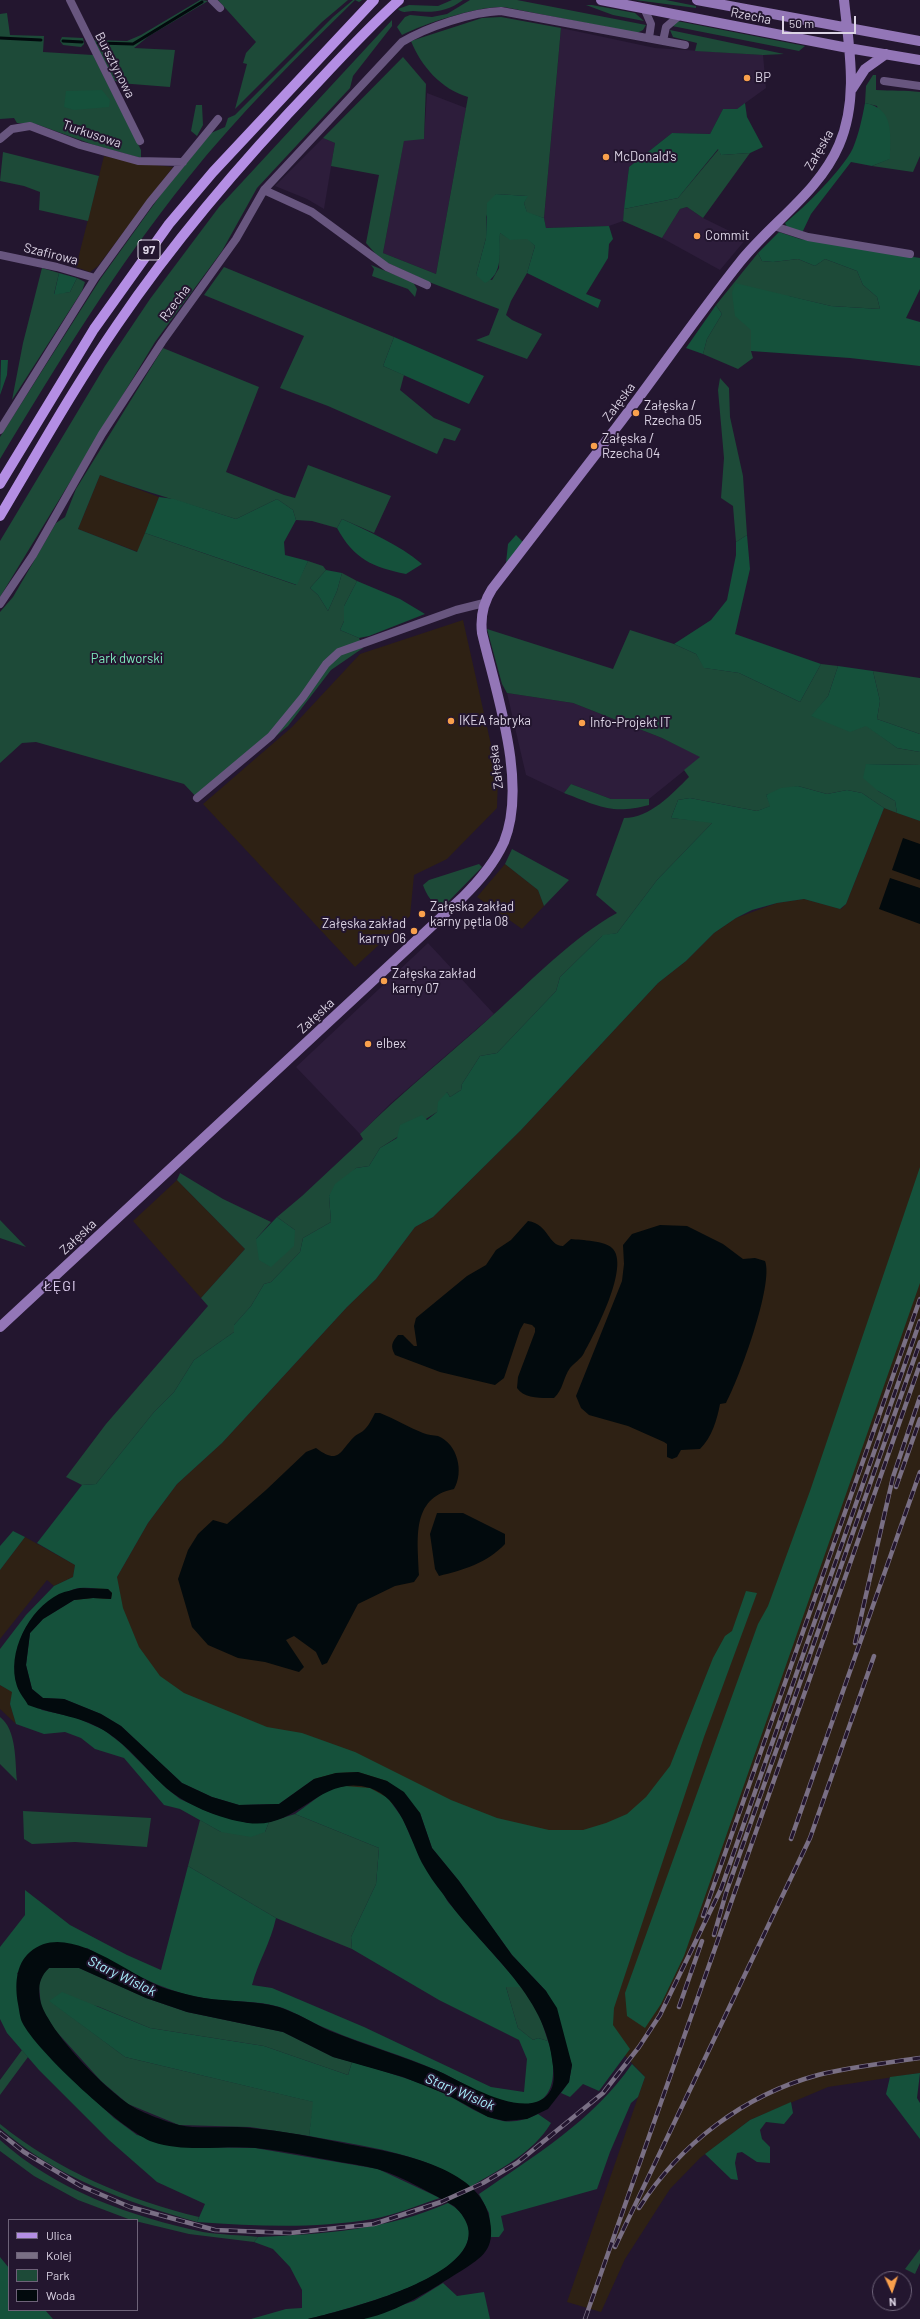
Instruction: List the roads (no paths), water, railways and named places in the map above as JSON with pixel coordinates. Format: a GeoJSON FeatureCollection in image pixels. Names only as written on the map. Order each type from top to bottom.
{"type":"FeatureCollection","features":[{"type":"Feature","properties":{"kind":"main road","name":"97"},"geometry":{"type":"LineString","coordinates":[[0,484],[94,329],[169,224],[213,172],[374,0]]}},
{"type":"Feature","properties":{"kind":"main road","name":"97"},"geometry":{"type":"LineString","coordinates":[[0,516],[116,326],[159,265],[222,186],[284,117],[399,0]]}},
{"type":"Feature","properties":{"kind":"street","name":"Bursztynowa"},"geometry":{"type":"LineString","coordinates":[[70,0],[140,141]]}},
{"type":"Feature","properties":{"kind":"street"},"geometry":{"type":"LineString","coordinates":[[212,0],[220,8]]}},
{"type":"Feature","properties":{"kind":"street","name":"Rzecha"},"geometry":{"type":"LineString","coordinates":[[601,0],[848,48],[920,60]]}},
{"type":"Feature","properties":{"kind":"street","name":"Rzecha"},"geometry":{"type":"LineString","coordinates":[[698,0],[847,29],[920,40]]}},
{"type":"Feature","properties":{"kind":"street","name":"Załęska"},"geometry":{"type":"LineString","coordinates":[[0,1327],[457,903],[483,876],[496,858],[509,826],[513,789],[507,741],[482,632],[481,617],[484,603],[492,589],[616,428],[715,293],[742,259],[807,192],[833,158],[848,118],[851,91],[844,0]]}},
{"type":"Feature","properties":{"kind":"street"},"geometry":{"type":"LineString","coordinates":[[644,8],[651,24],[649,38],[685,45]]}},
{"type":"Feature","properties":{"kind":"street","name":"Rzecha"},"geometry":{"type":"LineString","coordinates":[[0,604],[33,555],[102,434],[162,342],[236,239],[264,190],[402,42],[417,34],[473,14],[501,11],[649,38]]}},
{"type":"Feature","properties":{"kind":"street"},"geometry":{"type":"LineString","coordinates":[[663,41],[666,27],[680,15]]}},
{"type":"Feature","properties":{"kind":"street","name":"Załęska"},"geometry":{"type":"LineString","coordinates":[[851,91],[865,69],[886,54]]}},
{"type":"Feature","properties":{"kind":"street"},"geometry":{"type":"LineString","coordinates":[[884,81],[920,86]]}},
{"type":"Feature","properties":{"kind":"street"},"geometry":{"type":"LineString","coordinates":[[0,430],[95,278],[150,202],[218,119]]}},
{"type":"Feature","properties":{"kind":"street","name":"Turkusowa"},"geometry":{"type":"LineString","coordinates":[[0,139],[12,129],[30,126],[80,145],[132,159],[182,162]]}},
{"type":"Feature","properties":{"kind":"street"},"geometry":{"type":"LineString","coordinates":[[264,190],[312,212],[328,222],[368,255],[387,267],[427,285]]}},
{"type":"Feature","properties":{"kind":"street"},"geometry":{"type":"LineString","coordinates":[[774,226],[808,237],[910,254]]}},
{"type":"Feature","properties":{"kind":"street","name":"Szafirowa"},"geometry":{"type":"LineString","coordinates":[[0,256],[57,267],[95,278]]}},
{"type":"Feature","properties":{"kind":"street"},"geometry":{"type":"LineString","coordinates":[[197,798],[271,736],[303,697],[326,664],[339,652],[456,610],[484,603]]}},
{"type":"Feature","properties":{"kind":"water"},"geometry":{"type":"Polygon","coordinates":[[[903,838],[920,844],[920,880],[892,870],[903,838]]]}},
{"type":"Feature","properties":{"kind":"water"},"geometry":{"type":"Polygon","coordinates":[[[890,878],[920,888],[920,924],[879,909],[890,878]]]}},
{"type":"Feature","properties":{"kind":"water"},"geometry":{"type":"Polygon","coordinates":[[[528,1221],[540,1226],[554,1243],[558,1245],[563,1246],[571,1239],[599,1242],[612,1248],[617,1257],[617,1269],[609,1300],[584,1353],[570,1368],[557,1395],[554,1398],[539,1398],[524,1394],[517,1388],[518,1377],[535,1332],[535,1328],[532,1325],[524,1323],[520,1330],[504,1378],[495,1385],[440,1372],[395,1355],[392,1344],[398,1335],[403,1335],[414,1346],[417,1346],[414,1326],[416,1318],[467,1276],[486,1265],[496,1250],[511,1240],[528,1221]]]}},
{"type":"Feature","properties":{"kind":"water"},"geometry":{"type":"Polygon","coordinates":[[[660,1225],[687,1226],[723,1244],[743,1259],[755,1258],[765,1261],[766,1273],[765,1290],[754,1332],[732,1391],[726,1403],[720,1404],[716,1422],[711,1434],[700,1449],[681,1450],[677,1457],[672,1459],[667,1457],[667,1444],[664,1442],[628,1426],[589,1415],[581,1408],[576,1396],[622,1281],[624,1264],[623,1245],[632,1234],[660,1225]]]}},
{"type":"Feature","properties":{"kind":"water"},"geometry":{"type":"Polygon","coordinates":[[[375,1413],[380,1413],[423,1433],[438,1436],[445,1440],[454,1452],[459,1467],[459,1475],[454,1489],[440,1494],[430,1501],[423,1511],[418,1535],[419,1575],[414,1582],[395,1586],[358,1604],[327,1663],[322,1665],[316,1652],[294,1636],[286,1640],[304,1667],[299,1672],[265,1662],[238,1658],[208,1645],[192,1627],[178,1579],[188,1550],[198,1534],[213,1520],[227,1524],[306,1452],[316,1448],[330,1456],[339,1454],[355,1436],[365,1429],[375,1413]]]}},
{"type":"Feature","properties":{"kind":"water"},"geometry":{"type":"Polygon","coordinates":[[[437,1513],[463,1513],[505,1534],[505,1544],[498,1551],[483,1561],[439,1576],[435,1569],[430,1534],[437,1513]]]}},
{"type":"Feature","properties":{"kind":"water","name":"Stary Wislok"},"geometry":{"type":"Polygon","coordinates":[[[80,1588],[108,1589],[112,1593],[111,1599],[93,1598],[74,1600],[43,1619],[30,1633],[26,1665],[32,1689],[43,1698],[64,1699],[101,1714],[121,1726],[182,1783],[212,1797],[239,1805],[279,1804],[314,1779],[336,1773],[358,1772],[387,1781],[404,1792],[420,1813],[432,1848],[459,1881],[512,1955],[546,1991],[557,2008],[572,2065],[569,2082],[548,2109],[527,2119],[505,2121],[488,2117],[446,2094],[403,2077],[333,2057],[283,2032],[187,2012],[146,1998],[79,1968],[49,1968],[41,1979],[39,1992],[42,2005],[55,2029],[63,2040],[106,2086],[127,2103],[138,2109],[160,2119],[179,2125],[197,2127],[242,2127],[275,2131],[409,2157],[432,2164],[453,2174],[470,2186],[483,2202],[490,2221],[491,2239],[486,2251],[476,2261],[461,2271],[414,2299],[390,2311],[364,2319],[308,2319],[388,2296],[420,2282],[447,2267],[464,2249],[468,2228],[454,2206],[407,2181],[387,2172],[373,2168],[288,2152],[256,2148],[178,2147],[153,2142],[140,2135],[82,2089],[62,2070],[30,2035],[21,2020],[17,1997],[17,1976],[21,1963],[30,1952],[45,1944],[62,1942],[80,1946],[117,1963],[152,1983],[167,1989],[204,1998],[260,2003],[286,2009],[330,2031],[436,2070],[494,2097],[510,2102],[525,2104],[539,2101],[549,2093],[553,2083],[553,2066],[548,2040],[539,2016],[526,1994],[510,1973],[458,1914],[434,1883],[422,1863],[397,1809],[381,1793],[370,1788],[352,1785],[337,1788],[323,1794],[282,1818],[266,1823],[248,1823],[237,1821],[202,1810],[171,1792],[123,1744],[98,1727],[79,1719],[28,1705],[18,1689],[14,1673],[18,1646],[23,1633],[38,1610],[48,1601],[59,1594],[80,1588]]]}},
{"type":"Feature","properties":{"kind":"waterway"},"geometry":{"type":"LineString","coordinates":[[98,43],[133,44],[202,2]]}},
{"type":"Feature","properties":{"kind":"waterway"},"geometry":{"type":"LineString","coordinates":[[0,38],[41,40]]}},
{"type":"Feature","properties":{"kind":"waterway"},"geometry":{"type":"LineString","coordinates":[[63,41],[82,42]]}},
{"type":"Feature","properties":{"kind":"railway"},"geometry":{"type":"LineString","coordinates":[[703,1916],[920,1299]]}},
{"type":"Feature","properties":{"kind":"railway"},"geometry":{"type":"LineString","coordinates":[[0,2133],[24,2152],[81,2186],[130,2207],[215,2230],[290,2233],[374,2224],[441,2202],[483,2183],[517,2163],[603,2093],[639,2047],[660,2015],[721,1889],[920,1321]]}},
{"type":"Feature","properties":{"kind":"railway"},"geometry":{"type":"LineString","coordinates":[[714,1935],[726,1893],[920,1342]]}},
{"type":"Feature","properties":{"kind":"railway"},"geometry":{"type":"LineString","coordinates":[[585,2319],[920,1364]]}},
{"type":"Feature","properties":{"kind":"railway"},"geometry":{"type":"LineString","coordinates":[[855,1643],[893,1477],[920,1397]]}},
{"type":"Feature","properties":{"kind":"railway"},"geometry":{"type":"LineString","coordinates":[[896,1487],[920,1419]]}},
{"type":"Feature","properties":{"kind":"railway"},"geometry":{"type":"LineString","coordinates":[[791,1839],[920,1472]]}},
{"type":"Feature","properties":{"kind":"railway"},"geometry":{"type":"LineString","coordinates":[[615,2247],[810,1838],[874,1656]]}},
{"type":"Feature","properties":{"kind":"railway"},"geometry":{"type":"LineString","coordinates":[[679,2007],[702,1941]]}},
{"type":"Feature","properties":{"kind":"railway"},"geometry":{"type":"LineString","coordinates":[[639,2208],[655,2185],[694,2143],[716,2125],[765,2095],[791,2084],[830,2072],[920,2058]]}},
{"type":"Feature","properties":{"kind":"place","name":"BP"},"geometry":{"type":"Point","coordinates":[747,78]}},
{"type":"Feature","properties":{"kind":"place","name":"McDonald's"},"geometry":{"type":"Point","coordinates":[606,157]}},
{"type":"Feature","properties":{"kind":"place","name":"Commit"},"geometry":{"type":"Point","coordinates":[697,236]}},
{"type":"Feature","properties":{"kind":"place","name":"Załęska / Rzecha 05"},"geometry":{"type":"Point","coordinates":[636,413]}},
{"type":"Feature","properties":{"kind":"place","name":"Załęska / Rzecha 04"},"geometry":{"type":"Point","coordinates":[594,446]}},
{"type":"Feature","properties":{"kind":"place","name":"IKEA fabryka"},"geometry":{"type":"Point","coordinates":[451,721]}},
{"type":"Feature","properties":{"kind":"place","name":"Info-Projekt IT"},"geometry":{"type":"Point","coordinates":[582,723]}},
{"type":"Feature","properties":{"kind":"place","name":"Załęska zakład karny pętla 08"},"geometry":{"type":"Point","coordinates":[422,914]}},
{"type":"Feature","properties":{"kind":"place","name":"Załęska zakład karny 06"},"geometry":{"type":"Point","coordinates":[414,931]}},
{"type":"Feature","properties":{"kind":"place","name":"Załęska zakład karny 07"},"geometry":{"type":"Point","coordinates":[384,981]}},
{"type":"Feature","properties":{"kind":"place","name":"elbex"},"geometry":{"type":"Point","coordinates":[368,1044]}},
{"type":"Feature","properties":{"kind":"district","name":"ŁĘGI"},"geometry":{"type":"Point","coordinates":[60,1286]}},
{"type":"Feature","properties":{"kind":"park label","name":"Park dworski"},"geometry":{"type":"Point","coordinates":[127,659]}}]}
